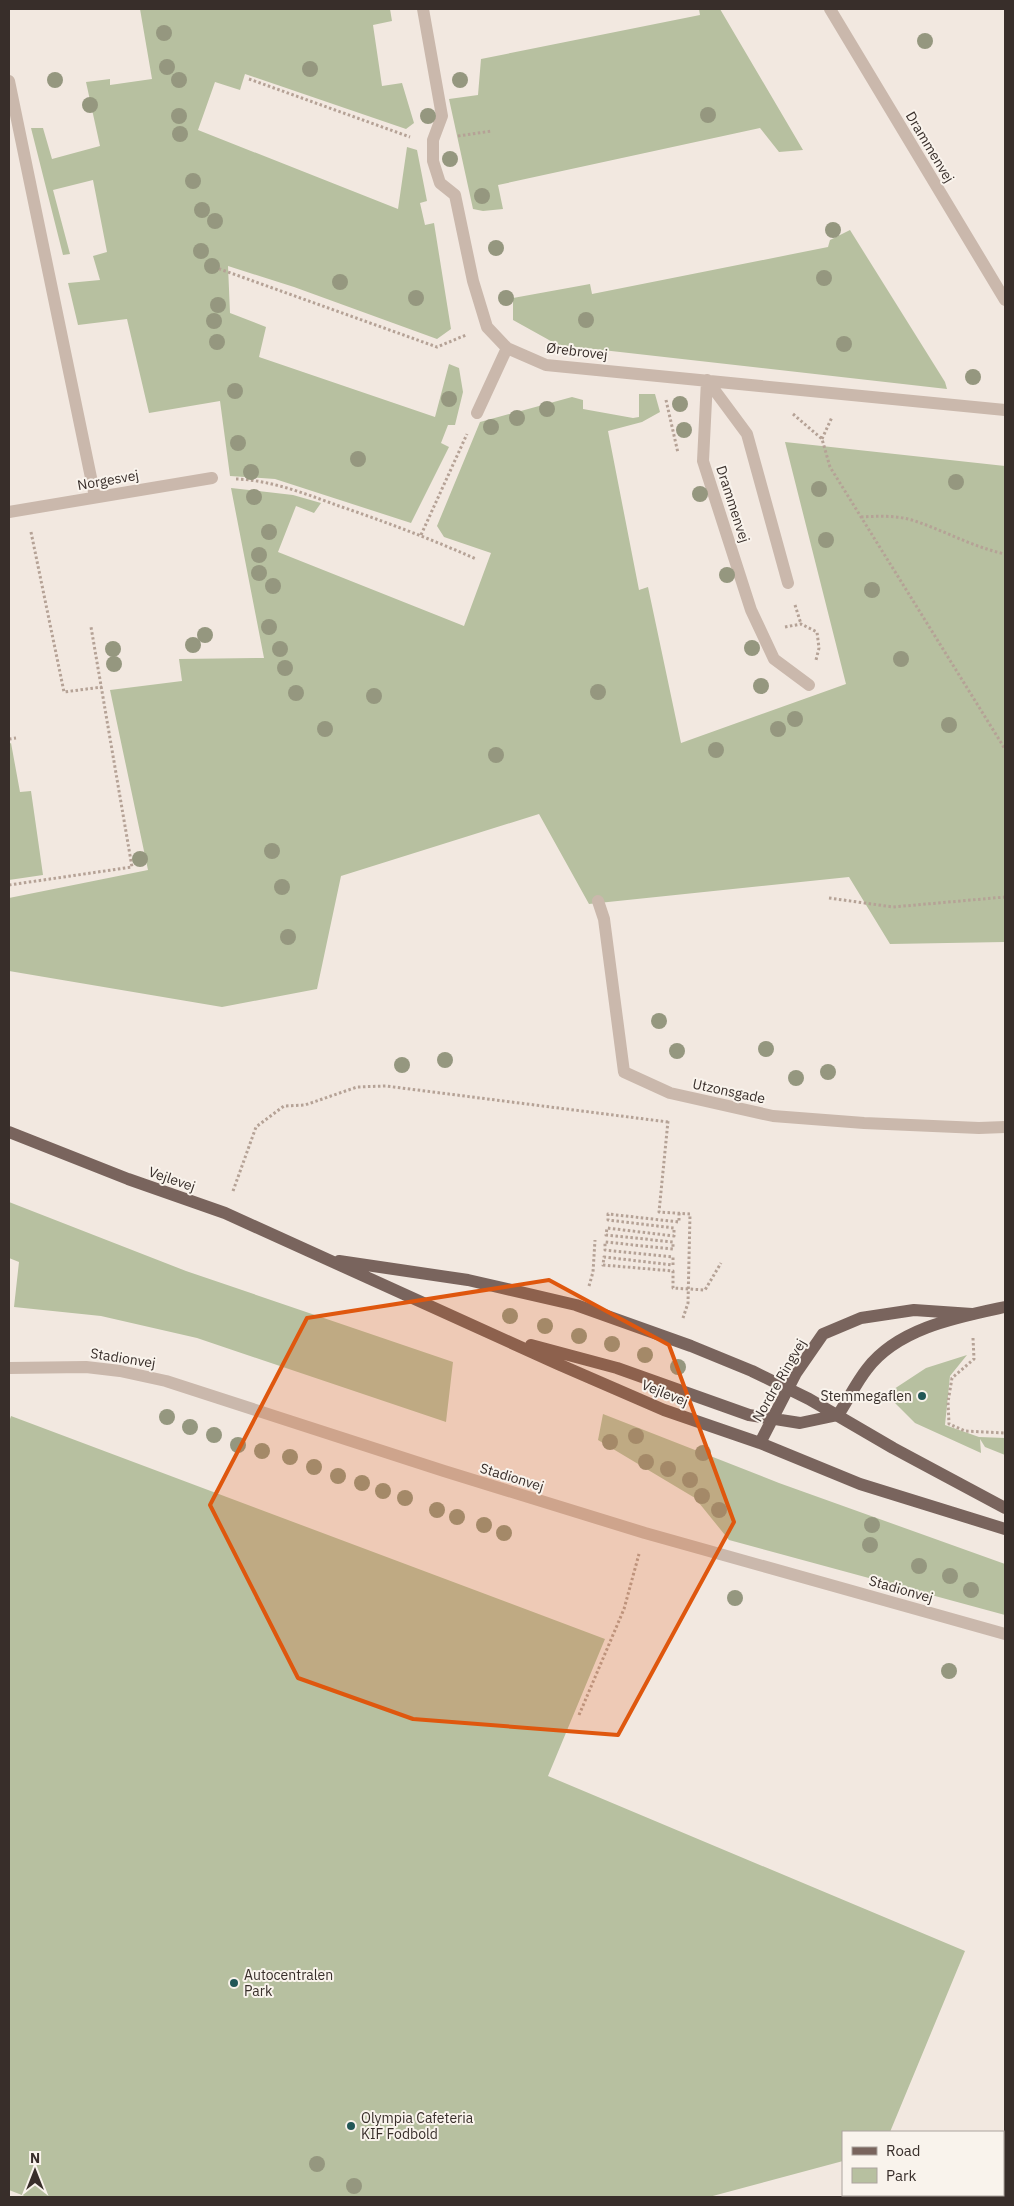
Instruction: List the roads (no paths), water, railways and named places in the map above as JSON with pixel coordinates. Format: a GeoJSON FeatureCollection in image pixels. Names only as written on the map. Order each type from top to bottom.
{"type":"FeatureCollection","features":[{"type":"Feature","properties":{"kind":"main road","name":"Vejlevej"},"geometry":{"type":"LineString","coordinates":[[9,1132],[128,1180],[225,1213],[664,1410],[760,1443],[860,1484],[1005,1529]]}},
{"type":"Feature","properties":{"kind":"main road","name":"Vejlevej"},"geometry":{"type":"LineString","coordinates":[[324,1258],[468,1280],[584,1307],[752,1371],[838,1415],[893,1448],[1005,1508]]}},
{"type":"Feature","properties":{"kind":"main road","name":"Nordre Ringvej"},"geometry":{"type":"LineString","coordinates":[[838,1415],[868,1368],[902,1338],[972,1314],[1005,1307]]}},
{"type":"Feature","properties":{"kind":"main road","name":"Nordre Ringvej"},"geometry":{"type":"LineString","coordinates":[[760,1443],[809,1352],[823,1334],[861,1318],[914,1310],[972,1314]]}},
{"type":"Feature","properties":{"kind":"main road"},"geometry":{"type":"LineString","coordinates":[[492,1334],[617,1368],[749,1414],[800,1424],[838,1415]]}},
{"type":"Feature","properties":{"kind":"street","name":"Ørebrovej"},"geometry":{"type":"LineString","coordinates":[[423,9],[442,116],[433,140],[433,162],[440,183],[454,195],[473,281],[487,326],[507,348],[546,365],[1005,410]]}},
{"type":"Feature","properties":{"kind":"street","name":"Drammenvej"},"geometry":{"type":"LineString","coordinates":[[830,9],[1005,300]]}},
{"type":"Feature","properties":{"kind":"street"},"geometry":{"type":"LineString","coordinates":[[9,81],[95,497]]}},
{"type":"Feature","properties":{"kind":"street"},"geometry":{"type":"LineString","coordinates":[[477,413],[507,348]]}},
{"type":"Feature","properties":{"kind":"street","name":"Drammenvej"},"geometry":{"type":"LineString","coordinates":[[707,380],[703,461],[751,610],[774,659],[809,686]]}},
{"type":"Feature","properties":{"kind":"street"},"geometry":{"type":"LineString","coordinates":[[707,380],[747,434],[788,583]]}},
{"type":"Feature","properties":{"kind":"street","name":"Norgesvej"},"geometry":{"type":"LineString","coordinates":[[9,512],[212,478]]}},
{"type":"Feature","properties":{"kind":"street","name":"Utzonsgade"},"geometry":{"type":"LineString","coordinates":[[598,900],[604,919],[624,1072],[670,1093],[772,1116],[864,1123],[978,1128],[1005,1127]]}},
{"type":"Feature","properties":{"kind":"street","name":"Stadionvej"},"geometry":{"type":"LineString","coordinates":[[9,1368],[86,1367],[120,1371],[166,1381],[444,1471],[645,1533],[1005,1634]]}},
{"type":"Feature","properties":{"kind":"place","name":"Stemmegaflen"},"geometry":{"type":"Point","coordinates":[922,1396]}},
{"type":"Feature","properties":{"kind":"place","name":"Autocentralen Park"},"geometry":{"type":"Point","coordinates":[234,1983]}},
{"type":"Feature","properties":{"kind":"place","name":"Olympia Cafeteria KIF Fodbold"},"geometry":{"type":"Point","coordinates":[351,2126]}}]}
